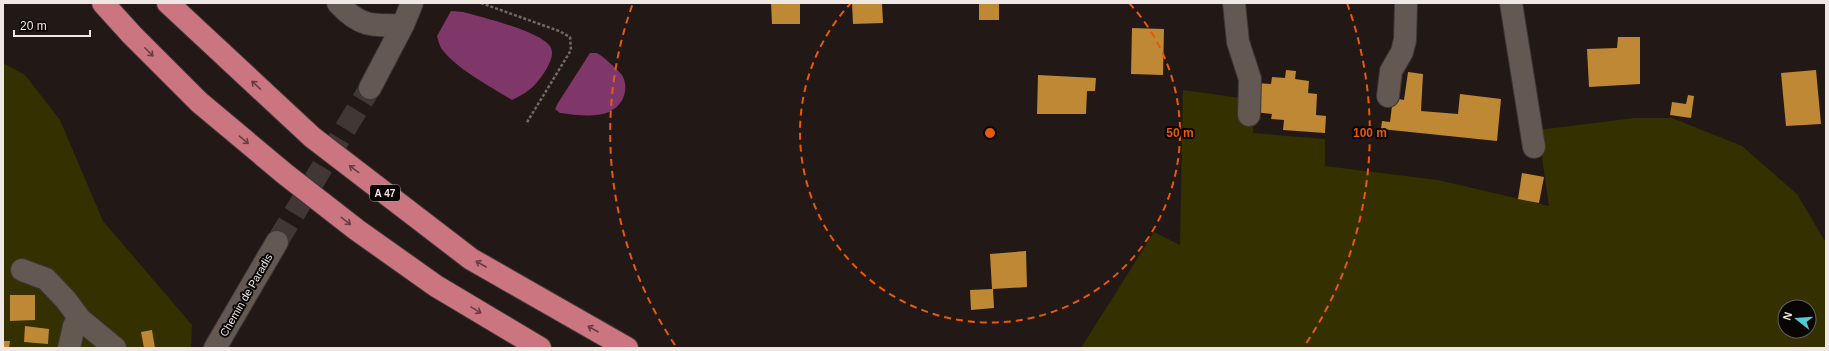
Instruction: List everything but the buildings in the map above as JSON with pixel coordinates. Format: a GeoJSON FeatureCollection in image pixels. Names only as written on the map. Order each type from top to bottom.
{"type":"FeatureCollection","features":[{"type":"Feature","properties":{"kind":"highway"},"geometry":{"type":"LineString","coordinates":[[103,3],[132,35],[199,102],[285,174],[357,230],[436,286],[540,348]]}},
{"type":"Feature","properties":{"kind":"highway","name":"A 47"},"geometry":{"type":"LineString","coordinates":[[168,3],[312,137],[471,259],[627,348]]}},
{"type":"Feature","properties":{"kind":"street"},"geometry":{"type":"LineString","coordinates":[[338,3],[359,21],[379,26],[403,25]]}},
{"type":"Feature","properties":{"kind":"street"},"geometry":{"type":"LineString","coordinates":[[370,88],[403,25],[412,3]]}},
{"type":"Feature","properties":{"kind":"street"},"geometry":{"type":"LineString","coordinates":[[1234,3],[1238,42],[1250,79],[1249,115]]}},
{"type":"Feature","properties":{"kind":"street"},"geometry":{"type":"LineString","coordinates":[[1388,96],[1391,71],[1402,52],[1406,3]]}},
{"type":"Feature","properties":{"kind":"street"},"geometry":{"type":"LineString","coordinates":[[1511,3],[1534,146]]}},
{"type":"Feature","properties":{"kind":"street","name":"Chemin de Paradis"},"geometry":{"type":"LineString","coordinates":[[215,348],[277,242]]}},
{"type":"Feature","properties":{"kind":"street"},"geometry":{"type":"LineString","coordinates":[[22,270],[46,279],[66,300],[80,319],[115,348]]}},
{"type":"Feature","properties":{"kind":"street"},"geometry":{"type":"LineString","coordinates":[[69,348],[74,326],[80,319]]}},
{"type":"Feature","properties":{"kind":"path"},"geometry":{"type":"LineString","coordinates":[[481,3],[559,31],[570,37],[571,50],[526,124]]}},
{"type":"Feature","properties":{"kind":"shaded area"},"geometry":{"type":"Polygon","coordinates":[[[451,11],[463,12],[497,21],[537,36],[546,42],[551,48],[552,56],[540,79],[528,91],[512,100],[464,70],[441,48],[437,36],[451,11]]]}},
{"type":"Feature","properties":{"kind":"shaded area"},"geometry":{"type":"Polygon","coordinates":[[[590,53],[596,53],[602,56],[622,75],[625,86],[624,96],[618,106],[603,114],[584,116],[560,113],[555,109],[558,103],[590,53]]]}},
{"type":"Feature","properties":{"kind":"shaded area"},"geometry":{"type":"Polygon","coordinates":[[[3,63],[25,75],[60,120],[103,221],[192,325],[191,348],[3,348],[3,63]]]}},
{"type":"Feature","properties":{"kind":"shaded area"},"geometry":{"type":"Polygon","coordinates":[[[1183,90],[1255,100],[1253,133],[1325,139],[1325,166],[1438,180],[1549,206],[1538,130],[1634,118],[1672,118],[1742,146],[1797,194],[1826,243],[1826,348],[1081,348],[1154,232],[1180,245],[1183,90]]]}},
{"type":"Feature","properties":{"kind":"tunnel"},"geometry":{"type":"LineString","coordinates":[[277,242],[370,88]]}}]}
